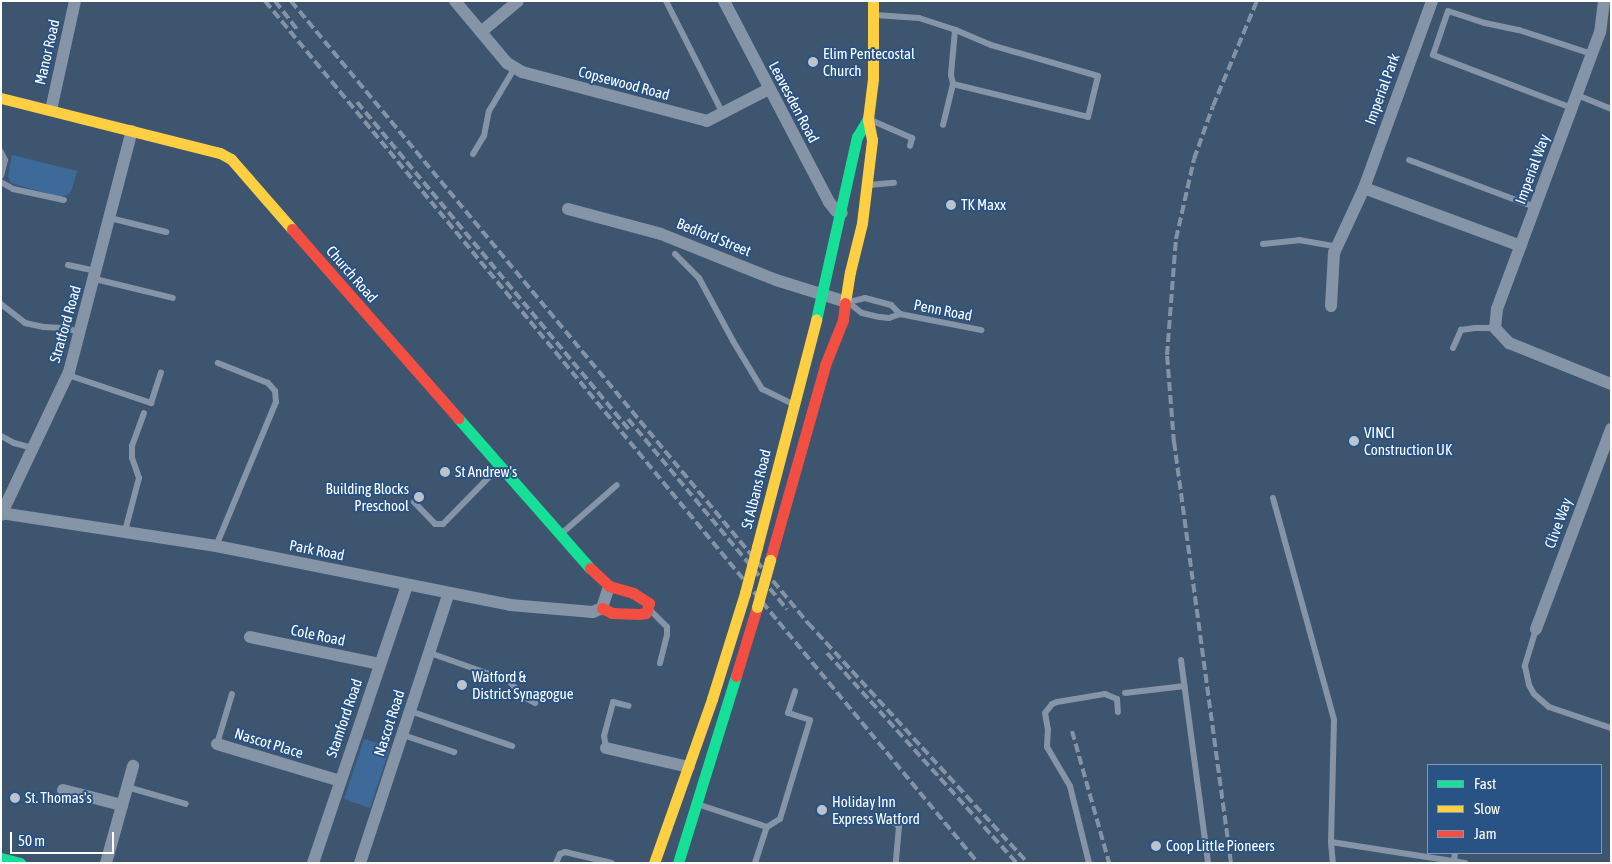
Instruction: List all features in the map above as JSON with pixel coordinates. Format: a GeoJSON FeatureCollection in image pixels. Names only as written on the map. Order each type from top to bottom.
{"type":"FeatureCollection","features":[{"type":"Feature","properties":{"kind":"main road","name":"St Albans Road"},"geometry":{"type":"LineString","coordinates":[[654,863],[689,767],[802,407],[825,366],[843,320],[868,185],[872,140],[868,119],[873,78],[873,1]]}},
{"type":"Feature","properties":{"kind":"main road","name":"Church Road"},"geometry":{"type":"LineString","coordinates":[[1,98],[220,153],[235,162],[499,467],[596,575],[609,586]]}},
{"type":"Feature","properties":{"kind":"main road","name":"St Albans Road"},"geometry":{"type":"LineString","coordinates":[[678,863],[694,804],[757,607],[770,560],[802,407],[822,296],[842,213],[857,137],[868,119]]}},
{"type":"Feature","properties":{"kind":"main road"},"geometry":{"type":"LineString","coordinates":[[842,213],[855,210],[865,202]]}},
{"type":"Feature","properties":{"kind":"main road"},"geometry":{"type":"LineString","coordinates":[[602,608],[612,613],[639,614],[646,613],[649,608],[649,603],[633,593],[609,586]]}},
{"type":"Feature","properties":{"kind":"main road"},"geometry":{"type":"LineString","coordinates":[[1,858],[20,863]]}},
{"type":"Feature","properties":{"kind":"street","name":"Manor Road"},"geometry":{"type":"LineString","coordinates":[[51,110],[75,1]]}},
{"type":"Feature","properties":{"kind":"street"},"geometry":{"type":"LineString","coordinates":[[454,1],[514,69]]}},
{"type":"Feature","properties":{"kind":"street"},"geometry":{"type":"LineString","coordinates":[[481,32],[518,1]]}},
{"type":"Feature","properties":{"kind":"street","name":"Leavesden Road"},"geometry":{"type":"LineString","coordinates":[[724,1],[829,202],[836,211],[842,213]]}},
{"type":"Feature","properties":{"kind":"street","name":"Imperial Park"},"geometry":{"type":"LineString","coordinates":[[1331,306],[1334,253],[1364,188],[1432,1]]}},
{"type":"Feature","properties":{"kind":"street","name":"Imperial Way"},"geometry":{"type":"LineString","coordinates":[[1495,328],[1497,309],[1600,32],[1604,1]]}},
{"type":"Feature","properties":{"kind":"street","name":"Copsewood Road"},"geometry":{"type":"LineString","coordinates":[[514,69],[701,120],[713,119],[724,114],[769,89]]}},
{"type":"Feature","properties":{"kind":"street","name":"Stratford Road"},"geometry":{"type":"LineString","coordinates":[[2,514],[68,375],[81,333],[132,131]]}},
{"type":"Feature","properties":{"kind":"street"},"geometry":{"type":"LineString","coordinates":[[1364,188],[1521,246]]}},
{"type":"Feature","properties":{"kind":"street","name":"Bedford Street"},"geometry":{"type":"LineString","coordinates":[[568,209],[661,234],[776,280],[846,302]]}},
{"type":"Feature","properties":{"kind":"street"},"geometry":{"type":"LineString","coordinates":[[1495,328],[1509,343],[1611,384]]}},
{"type":"Feature","properties":{"kind":"street","name":"Clive Way"},"geometry":{"type":"LineString","coordinates":[[1536,629],[1611,429]]}},
{"type":"Feature","properties":{"kind":"street","name":"Park Road"},"geometry":{"type":"LineString","coordinates":[[2,514],[216,546],[510,606],[594,612],[602,608]]}},
{"type":"Feature","properties":{"kind":"street","name":"Stamford Road"},"geometry":{"type":"LineString","coordinates":[[313,863],[407,585]]}},
{"type":"Feature","properties":{"kind":"street"},"geometry":{"type":"LineString","coordinates":[[602,608],[609,586]]}},
{"type":"Feature","properties":{"kind":"street","name":"Nascot Road"},"geometry":{"type":"LineString","coordinates":[[360,863],[450,593]]}},
{"type":"Feature","properties":{"kind":"street","name":"Cole Road"},"geometry":{"type":"LineString","coordinates":[[250,637],[379,664]]}},
{"type":"Feature","properties":{"kind":"street","name":"Nascot Place"},"geometry":{"type":"LineString","coordinates":[[216,744],[340,781]]}},
{"type":"Feature","properties":{"kind":"street"},"geometry":{"type":"LineString","coordinates":[[606,748],[689,767]]}},
{"type":"Feature","properties":{"kind":"street"},"geometry":{"type":"LineString","coordinates":[[106,863],[132,766]]}},
{"type":"Feature","properties":{"kind":"street"},"geometry":{"type":"LineString","coordinates":[[63,790],[122,805]]}},
{"type":"Feature","properties":{"kind":"lane"},"geometry":{"type":"LineString","coordinates":[[666,1],[724,114]]}},
{"type":"Feature","properties":{"kind":"lane"},"geometry":{"type":"LineString","coordinates":[[1572,108],[1433,56],[1448,11],[1485,23],[1519,30],[1592,54]]}},
{"type":"Feature","properties":{"kind":"lane"},"geometry":{"type":"LineString","coordinates":[[873,15],[918,18],[955,30],[991,45],[1098,76],[1088,117],[953,84]]}},
{"type":"Feature","properties":{"kind":"lane"},"geometry":{"type":"LineString","coordinates":[[944,125],[953,84],[951,75],[955,30]]}},
{"type":"Feature","properties":{"kind":"lane"},"geometry":{"type":"LineString","coordinates":[[473,154],[484,136],[489,111],[514,69]]}},
{"type":"Feature","properties":{"kind":"lane"},"geometry":{"type":"LineString","coordinates":[[1577,95],[1611,109]]}},
{"type":"Feature","properties":{"kind":"lane"},"geometry":{"type":"LineString","coordinates":[[868,119],[912,138],[910,146]]}},
{"type":"Feature","properties":{"kind":"lane"},"geometry":{"type":"LineString","coordinates":[[1,152],[5,160],[1,176]]}},
{"type":"Feature","properties":{"kind":"lane"},"geometry":{"type":"LineString","coordinates":[[1410,160],[1535,207]]}},
{"type":"Feature","properties":{"kind":"lane"},"geometry":{"type":"LineString","coordinates":[[1,182],[12,189],[64,200]]}},
{"type":"Feature","properties":{"kind":"lane"},"geometry":{"type":"LineString","coordinates":[[868,185],[894,183]]}},
{"type":"Feature","properties":{"kind":"lane"},"geometry":{"type":"LineString","coordinates":[[110,218],[166,232]]}},
{"type":"Feature","properties":{"kind":"lane"},"geometry":{"type":"LineString","coordinates":[[1263,244],[1298,240],[1337,246]]}},
{"type":"Feature","properties":{"kind":"lane"},"geometry":{"type":"LineString","coordinates":[[675,254],[699,278],[733,341],[762,389],[802,407]]}},
{"type":"Feature","properties":{"kind":"lane"},"geometry":{"type":"LineString","coordinates":[[68,265],[173,298]]}},
{"type":"Feature","properties":{"kind":"lane","name":"Penn Road"},"geometry":{"type":"LineString","coordinates":[[846,302],[865,298],[891,305],[900,314]]}},
{"type":"Feature","properties":{"kind":"lane","name":"Penn Road"},"geometry":{"type":"LineString","coordinates":[[846,302],[862,313],[880,317],[889,318],[900,314],[981,330]]}},
{"type":"Feature","properties":{"kind":"lane"},"geometry":{"type":"LineString","coordinates":[[1,304],[25,323],[44,327],[64,328],[81,333]]}},
{"type":"Feature","properties":{"kind":"lane"},"geometry":{"type":"LineString","coordinates":[[1453,348],[1461,330],[1495,328]]}},
{"type":"Feature","properties":{"kind":"lane"},"geometry":{"type":"LineString","coordinates":[[216,546],[276,402],[275,391],[268,383],[218,363]]}},
{"type":"Feature","properties":{"kind":"lane"},"geometry":{"type":"LineString","coordinates":[[68,375],[151,402],[161,373]]}},
{"type":"Feature","properties":{"kind":"lane"},"geometry":{"type":"LineString","coordinates":[[125,531],[139,478],[132,458],[132,446],[144,413]]}},
{"type":"Feature","properties":{"kind":"lane"},"geometry":{"type":"LineString","coordinates":[[1,436],[14,443],[33,448]]}},
{"type":"Feature","properties":{"kind":"lane"},"geometry":{"type":"LineString","coordinates":[[414,502],[435,524],[443,524],[499,467]]}},
{"type":"Feature","properties":{"kind":"lane"},"geometry":{"type":"LineString","coordinates":[[560,535],[618,485]]}},
{"type":"Feature","properties":{"kind":"lane"},"geometry":{"type":"LineString","coordinates":[[1273,498],[1334,720],[1331,842],[1334,863]]}},
{"type":"Feature","properties":{"kind":"lane"},"geometry":{"type":"LineString","coordinates":[[649,608],[667,627],[668,635],[660,663]]}},
{"type":"Feature","properties":{"kind":"lane"},"geometry":{"type":"LineString","coordinates":[[1536,629],[1525,666],[1529,685],[1534,694],[1549,707],[1611,728]]}},
{"type":"Feature","properties":{"kind":"lane"},"geometry":{"type":"LineString","coordinates":[[430,653],[508,681],[522,696],[535,703]]}},
{"type":"Feature","properties":{"kind":"lane"},"geometry":{"type":"LineString","coordinates":[[1181,660],[1208,863]]}},
{"type":"Feature","properties":{"kind":"lane"},"geometry":{"type":"LineString","coordinates":[[1124,692],[1185,686]]}},
{"type":"Feature","properties":{"kind":"lane"},"geometry":{"type":"LineString","coordinates":[[755,863],[767,827],[780,819],[810,720],[788,713],[795,691]]}},
{"type":"Feature","properties":{"kind":"lane"},"geometry":{"type":"LineString","coordinates":[[216,744],[232,694]]}},
{"type":"Feature","properties":{"kind":"lane"},"geometry":{"type":"LineString","coordinates":[[1089,863],[1070,786],[1047,747],[1048,730],[1045,714],[1052,704],[1057,702],[1105,694],[1117,699],[1118,712]]}},
{"type":"Feature","properties":{"kind":"lane"},"geometry":{"type":"LineString","coordinates":[[606,748],[604,736],[613,702],[629,706]]}},
{"type":"Feature","properties":{"kind":"lane"},"geometry":{"type":"LineString","coordinates":[[410,712],[512,746]]}},
{"type":"Feature","properties":{"kind":"lane"},"geometry":{"type":"LineString","coordinates":[[403,735],[454,752]]}},
{"type":"Feature","properties":{"kind":"lane"},"geometry":{"type":"LineString","coordinates":[[127,787],[186,804]]}},
{"type":"Feature","properties":{"kind":"lane"},"geometry":{"type":"LineString","coordinates":[[694,804],[767,827]]}},
{"type":"Feature","properties":{"kind":"lane"},"geometry":{"type":"LineString","coordinates":[[887,818],[899,826],[896,863]]}},
{"type":"Feature","properties":{"kind":"lane"},"geometry":{"type":"LineString","coordinates":[[1331,842],[1466,863]]}},
{"type":"Feature","properties":{"kind":"lane"},"geometry":{"type":"LineString","coordinates":[[556,863],[560,854],[565,852],[612,863]]}},
{"type":"Feature","properties":{"kind":"lane"},"geometry":{"type":"LineString","coordinates":[[1454,861],[1456,854]]}},
{"type":"Feature","properties":{"kind":"shaded area"},"geometry":{"type":"Polygon","coordinates":[[[12,155],[77,171],[69,194],[60,197],[11,183],[8,177],[12,155]]]}},
{"type":"Feature","properties":{"kind":"shaded area"},"geometry":{"type":"Polygon","coordinates":[[[364,739],[390,747],[370,808],[344,799],[364,739]]]}},
{"type":"Feature","properties":{"kind":"railway"},"geometry":{"type":"LineString","coordinates":[[265,1],[978,863]]}},
{"type":"Feature","properties":{"kind":"railway"},"geometry":{"type":"LineString","coordinates":[[275,1],[298,30]]}},
{"type":"Feature","properties":{"kind":"railway"},"geometry":{"type":"LineString","coordinates":[[291,1],[808,623],[1028,863]]}},
{"type":"Feature","properties":{"kind":"railway"},"geometry":{"type":"LineString","coordinates":[[1231,863],[1174,443],[1167,355],[1176,239],[1194,159],[1213,106],[1257,1]]}},
{"type":"Feature","properties":{"kind":"railway"},"geometry":{"type":"LineString","coordinates":[[357,102],[628,429]]}},
{"type":"Feature","properties":{"kind":"railway"},"geometry":{"type":"LineString","coordinates":[[628,419],[787,609]]}},
{"type":"Feature","properties":{"kind":"railway"},"geometry":{"type":"LineString","coordinates":[[827,653],[1017,863]]}},
{"type":"Feature","properties":{"kind":"railway"},"geometry":{"type":"LineString","coordinates":[[1072,731],[1109,863]]}},
{"type":"Feature","properties":{"kind":"traffic: fast"},"geometry":{"type":"LineString","coordinates":[[816,320],[857,137],[868,119]]}},
{"type":"Feature","properties":{"kind":"traffic: fast"},"geometry":{"type":"LineString","coordinates":[[458,418],[590,568]]}},
{"type":"Feature","properties":{"kind":"traffic: fast"},"geometry":{"type":"LineString","coordinates":[[678,863],[736,676]]}},
{"type":"Feature","properties":{"kind":"traffic: fast"},"geometry":{"type":"LineString","coordinates":[[1,858],[20,863]]}},
{"type":"Feature","properties":{"kind":"traffic: slow"},"geometry":{"type":"LineString","coordinates":[[845,303],[850,272],[862,223],[872,140],[868,119],[873,79],[873,1]]}},
{"type":"Feature","properties":{"kind":"traffic: slow"},"geometry":{"type":"LineString","coordinates":[[1,98],[220,153],[231,159],[292,229]]}},
{"type":"Feature","properties":{"kind":"traffic: slow"},"geometry":{"type":"LineString","coordinates":[[757,547],[816,320]]}},
{"type":"Feature","properties":{"kind":"traffic: slow"},"geometry":{"type":"LineString","coordinates":[[745,593],[757,547]]}},
{"type":"Feature","properties":{"kind":"traffic: slow"},"geometry":{"type":"LineString","coordinates":[[757,607],[770,560]]}},
{"type":"Feature","properties":{"kind":"traffic: slow"},"geometry":{"type":"LineString","coordinates":[[654,863],[712,699],[745,593]]}},
{"type":"Feature","properties":{"kind":"traffic: jam"},"geometry":{"type":"LineString","coordinates":[[292,229],[458,418]]}},
{"type":"Feature","properties":{"kind":"traffic: jam"},"geometry":{"type":"LineString","coordinates":[[770,560],[825,365],[843,320],[845,303]]}},
{"type":"Feature","properties":{"kind":"traffic: jam"},"geometry":{"type":"LineString","coordinates":[[590,568],[609,586],[633,593],[649,603],[646,613],[639,614],[612,613],[602,608]]}},
{"type":"Feature","properties":{"kind":"traffic: jam"},"geometry":{"type":"LineString","coordinates":[[736,676],[757,607]]}},
{"type":"Feature","properties":{"kind":"place","name":"Elim Pentecostal Church"},"geometry":{"type":"Point","coordinates":[813,62]}},
{"type":"Feature","properties":{"kind":"place","name":"TK Maxx"},"geometry":{"type":"Point","coordinates":[951,205]}},
{"type":"Feature","properties":{"kind":"place","name":"VINCI Construction UK"},"geometry":{"type":"Point","coordinates":[1354,441]}},
{"type":"Feature","properties":{"kind":"place","name":"St Andrew's"},"geometry":{"type":"Point","coordinates":[445,472]}},
{"type":"Feature","properties":{"kind":"place","name":"Building Blocks Preschool"},"geometry":{"type":"Point","coordinates":[419,497]}},
{"type":"Feature","properties":{"kind":"place","name":"Watford & District Synagogue"},"geometry":{"type":"Point","coordinates":[462,685]}},
{"type":"Feature","properties":{"kind":"place","name":"St. Thomas's"},"geometry":{"type":"Point","coordinates":[15,798]}},
{"type":"Feature","properties":{"kind":"place","name":"Holiday Inn Express Watford"},"geometry":{"type":"Point","coordinates":[822,810]}},
{"type":"Feature","properties":{"kind":"place","name":"Coop Little Pioneers"},"geometry":{"type":"Point","coordinates":[1156,846]}}]}
